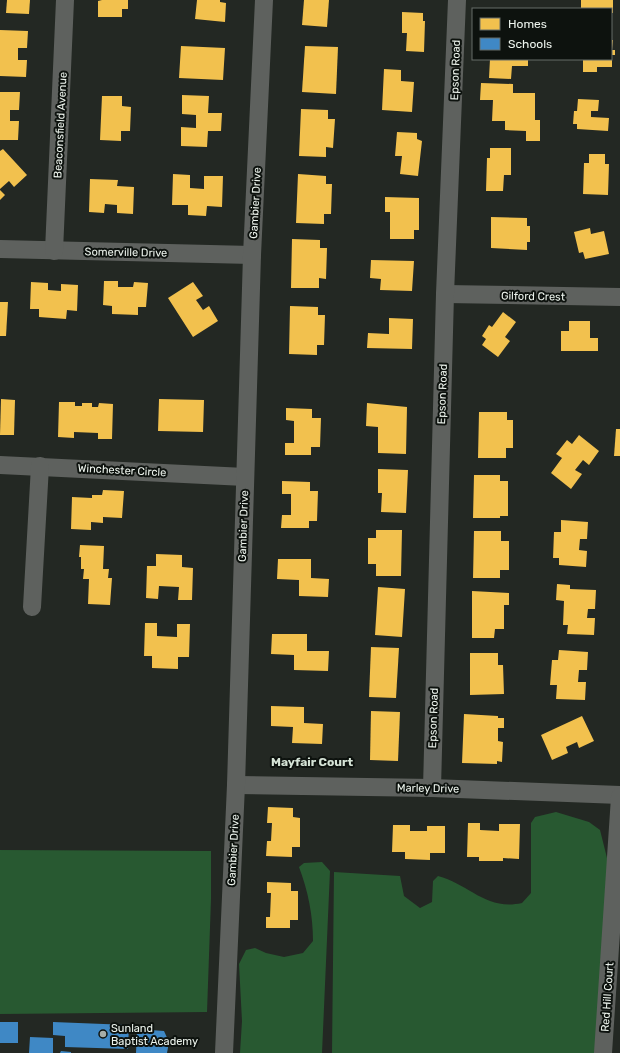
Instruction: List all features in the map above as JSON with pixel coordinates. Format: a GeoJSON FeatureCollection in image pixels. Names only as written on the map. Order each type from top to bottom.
{"type":"FeatureCollection","features":[{"type":"Feature","properties":{"kind":"street","name":"Beaconsfield Avenue"},"geometry":{"type":"LineString","coordinates":[[54,251],[65,0]]}},
{"type":"Feature","properties":{"kind":"street","name":"Gambier Drive"},"geometry":{"type":"LineString","coordinates":[[224,1053],[236,785],[252,255],[264,0]]}},
{"type":"Feature","properties":{"kind":"street","name":"Epson Road"},"geometry":{"type":"LineString","coordinates":[[432,788],[445,294],[458,0]]}},
{"type":"Feature","properties":{"kind":"street","name":"Somerville Drive"},"geometry":{"type":"LineString","coordinates":[[0,248],[54,251],[252,255]]}},
{"type":"Feature","properties":{"kind":"street","name":"Gilford Crest"},"geometry":{"type":"LineString","coordinates":[[445,294],[620,297]]}},
{"type":"Feature","properties":{"kind":"street","name":"Winchester Circle"},"geometry":{"type":"LineString","coordinates":[[0,465],[245,477]]}},
{"type":"Feature","properties":{"kind":"street"},"geometry":{"type":"LineString","coordinates":[[32,607],[40,466]]}},
{"type":"Feature","properties":{"kind":"street","name":"Marley Drive"},"geometry":{"type":"LineString","coordinates":[[236,785],[432,788],[620,796]]}},
{"type":"Feature","properties":{"kind":"street","name":"Red Hill Court"},"geometry":{"type":"LineString","coordinates":[[603,1053],[620,796]]}},
{"type":"Feature","properties":{"kind":"green space"},"geometry":{"type":"Polygon","coordinates":[[[556,812],[589,822],[600,830],[608,862],[597,1053],[332,1053],[334,872],[400,876],[404,896],[420,908],[432,902],[433,881],[438,876],[488,900],[509,904],[522,903],[531,893],[531,823],[535,817],[556,812]]]}},
{"type":"Feature","properties":{"kind":"green space"},"geometry":{"type":"Polygon","coordinates":[[[0,850],[211,851],[207,1012],[0,1014],[0,850]]]}},
{"type":"Feature","properties":{"kind":"green space"},"geometry":{"type":"Polygon","coordinates":[[[322,862],[330,871],[322,1053],[240,1053],[242,1021],[239,964],[246,950],[255,948],[266,953],[284,957],[303,953],[313,941],[309,903],[299,867],[304,863],[322,862]]]}},
{"type":"Feature","properties":{"kind":"building: Homes"},"geometry":{"type":"Polygon","coordinates":[[[7,0],[30,0],[29,14],[6,13],[7,0]]]}},
{"type":"Feature","properties":{"kind":"building: Homes"},"geometry":{"type":"Polygon","coordinates":[[[128,0],[128,9],[122,9],[122,17],[98,17],[98,1],[128,0]]]}},
{"type":"Feature","properties":{"kind":"building: Homes"},"geometry":{"type":"Polygon","coordinates":[[[197,0],[220,0],[220,2],[226,3],[225,22],[195,19],[197,0]]]}},
{"type":"Feature","properties":{"kind":"building: Homes"},"geometry":{"type":"Polygon","coordinates":[[[304,0],[329,0],[327,27],[302,25],[304,0]]]}},
{"type":"Feature","properties":{"kind":"building: Homes"},"geometry":{"type":"Polygon","coordinates":[[[581,0],[613,0],[613,13],[612,8],[581,8],[581,0]]]}},
{"type":"Feature","properties":{"kind":"building: Homes"},"geometry":{"type":"Polygon","coordinates":[[[402,12],[423,13],[423,21],[425,21],[424,52],[406,51],[407,33],[402,33],[402,12]]]}},
{"type":"Feature","properties":{"kind":"building: Homes"},"geometry":{"type":"Polygon","coordinates":[[[0,30],[28,31],[27,48],[18,48],[18,60],[27,60],[26,77],[0,76],[0,30]]]}},
{"type":"Feature","properties":{"kind":"building: Homes"},"geometry":{"type":"Polygon","coordinates":[[[181,46],[225,48],[223,80],[179,78],[181,46]]]}},
{"type":"Feature","properties":{"kind":"building: Homes"},"geometry":{"type":"Polygon","coordinates":[[[305,46],[338,47],[336,94],[302,92],[305,46]]]}},
{"type":"Feature","properties":{"kind":"building: Homes"},"geometry":{"type":"Polygon","coordinates":[[[612,50],[615,50],[615,55],[612,55],[612,50]]]}},
{"type":"Feature","properties":{"kind":"building: Homes"},"geometry":{"type":"Polygon","coordinates":[[[490,60],[528,60],[528,66],[512,66],[511,79],[489,78],[490,60]]]}},
{"type":"Feature","properties":{"kind":"building: Homes"},"geometry":{"type":"Polygon","coordinates":[[[583,60],[612,60],[612,67],[597,67],[597,72],[583,72],[583,60]]]}},
{"type":"Feature","properties":{"kind":"building: Homes"},"geometry":{"type":"Polygon","coordinates":[[[384,69],[401,70],[401,81],[414,82],[412,112],[382,110],[384,69]]]}},
{"type":"Feature","properties":{"kind":"building: Homes"},"geometry":{"type":"Polygon","coordinates":[[[481,83],[513,84],[513,93],[535,93],[535,120],[540,120],[540,141],[526,141],[526,131],[505,130],[505,121],[492,121],[493,100],[480,100],[481,83]]]}},
{"type":"Feature","properties":{"kind":"building: Homes"},"geometry":{"type":"Polygon","coordinates":[[[0,92],[20,92],[19,110],[10,110],[10,121],[19,121],[18,140],[0,140],[0,92]]]}},
{"type":"Feature","properties":{"kind":"building: Homes"},"geometry":{"type":"Polygon","coordinates":[[[182,95],[209,96],[208,113],[222,113],[221,131],[208,131],[207,147],[181,146],[181,127],[196,128],[196,115],[182,114],[182,95]]]}},
{"type":"Feature","properties":{"kind":"building: Homes"},"geometry":{"type":"Polygon","coordinates":[[[102,96],[122,96],[122,106],[131,107],[130,131],[121,131],[121,141],[100,140],[102,96]]]}},
{"type":"Feature","properties":{"kind":"building: Homes"},"geometry":{"type":"Polygon","coordinates":[[[578,99],[599,100],[598,111],[591,111],[591,117],[609,118],[608,131],[577,129],[577,124],[573,124],[574,111],[577,111],[578,99]]]}},
{"type":"Feature","properties":{"kind":"building: Homes"},"geometry":{"type":"Polygon","coordinates":[[[301,109],[328,110],[328,119],[335,119],[333,148],[326,147],[326,157],[299,156],[301,109]]]}},
{"type":"Feature","properties":{"kind":"building: Homes"},"geometry":{"type":"Polygon","coordinates":[[[397,132],[417,133],[417,139],[422,141],[418,176],[400,174],[402,156],[395,156],[397,132]]]}},
{"type":"Feature","properties":{"kind":"building: Homes"},"geometry":{"type":"Polygon","coordinates":[[[490,148],[511,148],[511,175],[504,175],[503,191],[486,191],[487,158],[490,158],[490,148]]]}},
{"type":"Feature","properties":{"kind":"building: Homes"},"geometry":{"type":"Polygon","coordinates":[[[3,149],[27,175],[14,187],[9,181],[0,189],[0,151],[3,149]]]}},
{"type":"Feature","properties":{"kind":"building: Homes"},"geometry":{"type":"Polygon","coordinates":[[[589,154],[605,154],[605,164],[609,164],[608,195],[583,194],[584,163],[589,163],[589,154]]]}},
{"type":"Feature","properties":{"kind":"building: Homes"},"geometry":{"type":"Polygon","coordinates":[[[173,174],[190,175],[190,188],[204,189],[204,176],[223,176],[222,207],[207,206],[206,216],[188,215],[188,205],[172,205],[173,174]]]}},
{"type":"Feature","properties":{"kind":"building: Homes"},"geometry":{"type":"Polygon","coordinates":[[[298,174],[326,176],[326,184],[332,184],[331,214],[324,214],[324,224],[296,223],[298,174]]]}},
{"type":"Feature","properties":{"kind":"building: Homes"},"geometry":{"type":"Polygon","coordinates":[[[90,179],[118,180],[117,186],[134,187],[133,214],[117,213],[117,205],[105,204],[104,213],[89,212],[90,179]]]}},
{"type":"Feature","properties":{"kind":"building: Homes"},"geometry":{"type":"Polygon","coordinates":[[[0,190],[5,195],[0,200],[0,190]]]}},
{"type":"Feature","properties":{"kind":"building: Homes"},"geometry":{"type":"Polygon","coordinates":[[[385,197],[419,198],[419,230],[414,230],[414,239],[390,239],[390,212],[385,212],[385,197]]]}},
{"type":"Feature","properties":{"kind":"building: Homes"},"geometry":{"type":"Polygon","coordinates":[[[491,217],[527,218],[527,226],[530,226],[530,242],[527,242],[527,250],[491,248],[491,217]]]}},
{"type":"Feature","properties":{"kind":"building: Homes"},"geometry":{"type":"Polygon","coordinates":[[[590,228],[591,234],[604,231],[609,254],[585,259],[583,252],[579,253],[574,232],[590,228]]]}},
{"type":"Feature","properties":{"kind":"building: Homes"},"geometry":{"type":"Polygon","coordinates":[[[292,239],[320,240],[320,248],[327,248],[326,279],[319,278],[319,288],[291,288],[292,239]]]}},
{"type":"Feature","properties":{"kind":"building: Homes"},"geometry":{"type":"Polygon","coordinates":[[[371,260],[414,261],[412,291],[380,290],[381,279],[370,278],[371,260]]]}},
{"type":"Feature","properties":{"kind":"building: Homes"},"geometry":{"type":"Polygon","coordinates":[[[104,281],[118,281],[118,287],[133,287],[134,282],[148,283],[146,307],[138,307],[138,315],[112,314],[112,306],[103,305],[104,281]]]}},
{"type":"Feature","properties":{"kind":"building: Homes"},"geometry":{"type":"Polygon","coordinates":[[[31,282],[48,283],[48,290],[61,291],[61,284],[78,285],[77,311],[67,310],[66,319],[39,317],[39,309],[30,309],[31,282]]]}},
{"type":"Feature","properties":{"kind":"building: Homes"},"geometry":{"type":"Polygon","coordinates":[[[193,282],[203,296],[196,300],[203,310],[209,306],[218,321],[193,337],[168,298],[193,282]]]}},
{"type":"Feature","properties":{"kind":"building: Homes"},"geometry":{"type":"Polygon","coordinates":[[[0,302],[8,302],[6,336],[0,336],[0,302]]]}},
{"type":"Feature","properties":{"kind":"building: Homes"},"geometry":{"type":"Polygon","coordinates":[[[290,306],[318,307],[318,315],[325,315],[324,345],[317,345],[317,355],[289,354],[290,306]]]}},
{"type":"Feature","properties":{"kind":"building: Homes"},"geometry":{"type":"Polygon","coordinates":[[[503,312],[516,322],[505,337],[510,341],[498,357],[482,345],[486,339],[482,336],[489,325],[492,327],[503,312]]]}},
{"type":"Feature","properties":{"kind":"building: Homes"},"geometry":{"type":"Polygon","coordinates":[[[389,318],[413,319],[412,349],[367,348],[368,333],[389,334],[389,318]]]}},
{"type":"Feature","properties":{"kind":"building: Homes"},"geometry":{"type":"Polygon","coordinates":[[[569,321],[590,321],[590,338],[598,338],[598,351],[561,351],[561,331],[569,331],[569,321]]]}},
{"type":"Feature","properties":{"kind":"building: Homes"},"geometry":{"type":"Polygon","coordinates":[[[1,399],[15,400],[14,435],[0,435],[1,399]]]}},
{"type":"Feature","properties":{"kind":"building: Homes"},"geometry":{"type":"Polygon","coordinates":[[[159,399],[204,400],[203,432],[158,431],[159,399]]]}},
{"type":"Feature","properties":{"kind":"building: Homes"},"geometry":{"type":"Polygon","coordinates":[[[59,402],[75,402],[75,406],[82,406],[82,403],[92,403],[92,407],[98,407],[99,403],[113,404],[112,439],[98,439],[98,433],[74,432],[74,438],[58,437],[59,402]]]}},
{"type":"Feature","properties":{"kind":"building: Homes"},"geometry":{"type":"Polygon","coordinates":[[[367,403],[407,407],[406,454],[378,453],[378,427],[366,426],[367,403]]]}},
{"type":"Feature","properties":{"kind":"building: Homes"},"geometry":{"type":"Polygon","coordinates":[[[286,408],[312,409],[312,418],[321,418],[320,447],[311,447],[311,455],[285,455],[285,443],[294,443],[294,421],[286,420],[286,408]]]}},
{"type":"Feature","properties":{"kind":"building: Homes"},"geometry":{"type":"Polygon","coordinates":[[[479,412],[507,412],[507,420],[513,420],[513,448],[506,448],[506,458],[478,458],[479,412]]]}},
{"type":"Feature","properties":{"kind":"building: Homes"},"geometry":{"type":"Polygon","coordinates":[[[616,429],[620,429],[620,456],[614,456],[616,429]]]}},
{"type":"Feature","properties":{"kind":"building: Homes"},"geometry":{"type":"Polygon","coordinates":[[[579,435],[599,451],[589,465],[583,460],[575,470],[582,474],[571,489],[551,473],[562,458],[556,454],[567,440],[572,444],[579,435]]]}},
{"type":"Feature","properties":{"kind":"building: Homes"},"geometry":{"type":"Polygon","coordinates":[[[378,469],[408,470],[406,513],[381,512],[382,493],[378,493],[378,469]]]}},
{"type":"Feature","properties":{"kind":"building: Homes"},"geometry":{"type":"Polygon","coordinates":[[[474,475],[500,475],[500,481],[508,481],[508,516],[500,516],[500,518],[473,518],[474,475]]]}},
{"type":"Feature","properties":{"kind":"building: Homes"},"geometry":{"type":"Polygon","coordinates":[[[282,481],[310,482],[310,491],[318,491],[317,521],[309,521],[309,528],[281,528],[282,515],[291,515],[291,494],[282,494],[282,481]]]}},
{"type":"Feature","properties":{"kind":"building: Homes"},"geometry":{"type":"Polygon","coordinates":[[[103,490],[124,491],[122,518],[103,517],[103,523],[91,522],[91,530],[71,529],[72,497],[92,498],[92,495],[102,495],[103,490]]]}},
{"type":"Feature","properties":{"kind":"building: Homes"},"geometry":{"type":"Polygon","coordinates":[[[561,520],[588,522],[587,539],[580,539],[579,550],[587,551],[586,567],[559,565],[559,558],[553,558],[554,532],[561,532],[561,520]]]}},
{"type":"Feature","properties":{"kind":"building: Homes"},"geometry":{"type":"Polygon","coordinates":[[[376,530],[402,530],[401,576],[376,576],[376,564],[368,564],[368,538],[376,538],[376,530]]]}},
{"type":"Feature","properties":{"kind":"building: Homes"},"geometry":{"type":"Polygon","coordinates":[[[474,531],[501,531],[501,541],[509,541],[509,570],[500,570],[500,578],[473,578],[474,531]]]}},
{"type":"Feature","properties":{"kind":"building: Homes"},"geometry":{"type":"Polygon","coordinates":[[[80,545],[104,546],[103,569],[109,569],[108,578],[112,578],[110,605],[88,604],[89,579],[83,579],[84,569],[81,569],[81,557],[79,557],[80,545]]]}},
{"type":"Feature","properties":{"kind":"building: Homes"},"geometry":{"type":"Polygon","coordinates":[[[156,554],[182,555],[182,567],[193,568],[192,600],[178,600],[179,587],[159,586],[158,599],[146,598],[147,566],[156,566],[156,554]]]}},
{"type":"Feature","properties":{"kind":"building: Homes"},"geometry":{"type":"Polygon","coordinates":[[[278,559],[311,559],[311,578],[329,579],[328,597],[299,596],[299,580],[277,579],[278,559]]]}},
{"type":"Feature","properties":{"kind":"building: Homes"},"geometry":{"type":"Polygon","coordinates":[[[557,584],[570,585],[570,589],[596,590],[595,609],[588,609],[587,618],[595,618],[594,635],[567,634],[568,625],[563,625],[564,601],[556,600],[557,584]]]}},
{"type":"Feature","properties":{"kind":"building: Homes"},"geometry":{"type":"Polygon","coordinates":[[[378,587],[405,589],[402,637],[375,635],[378,587]]]}},
{"type":"Feature","properties":{"kind":"building: Homes"},"geometry":{"type":"Polygon","coordinates":[[[472,591],[509,593],[509,605],[504,605],[504,629],[495,629],[494,638],[472,638],[472,591]]]}},
{"type":"Feature","properties":{"kind":"building: Homes"},"geometry":{"type":"Polygon","coordinates":[[[145,623],[157,623],[157,636],[177,637],[177,624],[190,624],[189,657],[178,657],[178,669],[152,668],[152,656],[144,656],[145,623]]]}},
{"type":"Feature","properties":{"kind":"building: Homes"},"geometry":{"type":"Polygon","coordinates":[[[272,634],[307,634],[307,651],[329,651],[328,671],[294,670],[294,655],[271,654],[272,634]]]}},
{"type":"Feature","properties":{"kind":"building: Homes"},"geometry":{"type":"Polygon","coordinates":[[[371,647],[399,648],[396,698],[369,697],[371,647]]]}},
{"type":"Feature","properties":{"kind":"building: Homes"},"geometry":{"type":"Polygon","coordinates":[[[559,650],[588,652],[587,670],[579,670],[578,682],[586,682],[585,700],[556,699],[557,685],[550,685],[552,660],[558,660],[559,650]]]}},
{"type":"Feature","properties":{"kind":"building: Homes"},"geometry":{"type":"Polygon","coordinates":[[[470,653],[498,653],[498,665],[503,665],[504,694],[470,695],[470,653]]]}},
{"type":"Feature","properties":{"kind":"building: Homes"},"geometry":{"type":"Polygon","coordinates":[[[271,706],[304,707],[304,723],[323,724],[322,744],[292,743],[293,727],[271,726],[271,706]]]}},
{"type":"Feature","properties":{"kind":"building: Homes"},"geometry":{"type":"Polygon","coordinates":[[[371,711],[400,712],[398,761],[370,760],[371,711]]]}},
{"type":"Feature","properties":{"kind":"building: Homes"},"geometry":{"type":"Polygon","coordinates":[[[464,714],[498,716],[498,718],[504,718],[504,728],[498,728],[498,741],[503,742],[502,762],[497,761],[497,764],[462,763],[464,714]]]}},
{"type":"Feature","properties":{"kind":"building: Homes"},"geometry":{"type":"Polygon","coordinates":[[[582,716],[594,741],[579,748],[577,742],[566,747],[568,753],[552,760],[541,735],[582,716]]]}},
{"type":"Feature","properties":{"kind":"building: Homes"},"geometry":{"type":"Polygon","coordinates":[[[268,807],[293,808],[293,817],[300,818],[300,847],[292,847],[292,857],[266,856],[267,841],[271,841],[272,823],[267,823],[268,807]]]}},
{"type":"Feature","properties":{"kind":"building: Homes"},"geometry":{"type":"Polygon","coordinates":[[[468,823],[480,823],[480,830],[499,831],[499,824],[520,824],[519,859],[503,858],[503,861],[479,861],[479,857],[467,857],[468,823]]]}},
{"type":"Feature","properties":{"kind":"building: Homes"},"geometry":{"type":"Polygon","coordinates":[[[393,825],[410,825],[410,831],[427,831],[427,826],[445,826],[445,853],[430,853],[430,860],[405,859],[405,852],[392,852],[393,825]]]}},
{"type":"Feature","properties":{"kind":"building: Homes"},"geometry":{"type":"Polygon","coordinates":[[[267,882],[291,883],[291,891],[298,891],[298,920],[290,920],[290,928],[266,928],[266,917],[270,917],[271,893],[267,893],[267,882]]]}},
{"type":"Feature","properties":{"kind":"building: Schools"},"geometry":{"type":"Polygon","coordinates":[[[0,1022],[18,1022],[18,1043],[0,1043],[0,1022]]]}},
{"type":"Feature","properties":{"kind":"building: Schools"},"geometry":{"type":"Polygon","coordinates":[[[53,1022],[129,1025],[128,1049],[65,1047],[65,1036],[53,1035],[53,1022]]]}},
{"type":"Feature","properties":{"kind":"building: Schools"},"geometry":{"type":"Polygon","coordinates":[[[137,1029],[164,1031],[169,1042],[167,1053],[136,1053],[137,1029]]]}},
{"type":"Feature","properties":{"kind":"building: Schools"},"geometry":{"type":"Polygon","coordinates":[[[30,1037],[53,1038],[53,1053],[29,1053],[30,1037]]]}},
{"type":"Feature","properties":{"kind":"building: Schools"},"geometry":{"type":"Polygon","coordinates":[[[61,1051],[71,1052],[71,1053],[60,1053],[61,1051]]]}},
{"type":"Feature","properties":{"kind":"place","name":"Sunland Baptist Academy"},"geometry":{"type":"Point","coordinates":[103,1034]}},
{"type":"Feature","properties":{"kind":"district","name":"Mayfair Court"},"geometry":{"type":"Point","coordinates":[312,762]}}]}
